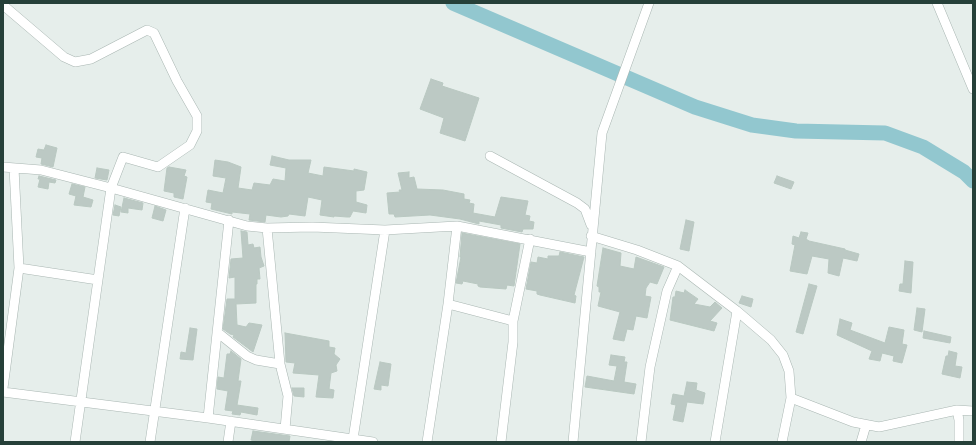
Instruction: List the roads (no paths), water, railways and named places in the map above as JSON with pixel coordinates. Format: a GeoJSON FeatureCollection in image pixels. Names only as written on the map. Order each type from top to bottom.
{"type":"FeatureCollection","features":[{"type":"Feature","properties":{"kind":"street"},"geometry":{"type":"LineString","coordinates":[[573,442],[602,133],[649,3]]}},
{"type":"Feature","properties":{"kind":"street"},"geometry":{"type":"LineString","coordinates":[[937,3],[973,89]]}},
{"type":"Feature","properties":{"kind":"street"},"geometry":{"type":"LineString","coordinates":[[3,5],[64,56],[75,62],[91,59],[147,30],[154,33],[176,81],[197,116],[197,131],[190,145],[158,167],[123,157],[111,188],[75,442]]}},
{"type":"Feature","properties":{"kind":"street"},"geometry":{"type":"LineString","coordinates":[[490,156],[577,203],[585,209],[592,231],[678,266],[737,311],[771,340],[783,355],[789,370],[791,398],[782,442]]}},
{"type":"Feature","properties":{"kind":"street"},"geometry":{"type":"LineString","coordinates":[[3,167],[41,170],[247,226],[267,228],[312,227],[386,230],[457,226],[591,252]]}},
{"type":"Feature","properties":{"kind":"street"},"geometry":{"type":"LineString","coordinates":[[3,388],[19,268],[14,168]]}},
{"type":"Feature","properties":{"kind":"street"},"geometry":{"type":"LineString","coordinates":[[150,442],[185,208]]}},
{"type":"Feature","properties":{"kind":"street"},"geometry":{"type":"LineString","coordinates":[[208,418],[229,220]]}},
{"type":"Feature","properties":{"kind":"street"},"geometry":{"type":"LineString","coordinates":[[427,442],[448,304],[457,226]]}},
{"type":"Feature","properties":{"kind":"street"},"geometry":{"type":"LineString","coordinates":[[267,228],[280,364],[288,396],[285,429]]}},
{"type":"Feature","properties":{"kind":"street"},"geometry":{"type":"LineString","coordinates":[[353,439],[386,230]]}},
{"type":"Feature","properties":{"kind":"street"},"geometry":{"type":"LineString","coordinates":[[501,442],[513,342],[513,321],[530,239]]}},
{"type":"Feature","properties":{"kind":"street"},"geometry":{"type":"LineString","coordinates":[[641,442],[650,367],[667,291],[678,266]]}},
{"type":"Feature","properties":{"kind":"street"},"geometry":{"type":"LineString","coordinates":[[19,268],[98,280]]}},
{"type":"Feature","properties":{"kind":"street"},"geometry":{"type":"LineString","coordinates":[[448,304],[513,321]]}},
{"type":"Feature","properties":{"kind":"street"},"geometry":{"type":"LineString","coordinates":[[715,442],[737,311]]}},
{"type":"Feature","properties":{"kind":"street"},"geometry":{"type":"LineString","coordinates":[[217,332],[247,356],[256,360],[280,364]]}},
{"type":"Feature","properties":{"kind":"street"},"geometry":{"type":"LineString","coordinates":[[3,392],[154,410],[285,429],[306,437],[353,439],[373,442]]}},
{"type":"Feature","properties":{"kind":"street"},"geometry":{"type":"LineString","coordinates":[[791,398],[853,422],[884,427],[957,410],[973,411]]}},
{"type":"Feature","properties":{"kind":"street"},"geometry":{"type":"LineString","coordinates":[[957,410],[959,420],[959,442]]}},
{"type":"Feature","properties":{"kind":"street"},"geometry":{"type":"LineString","coordinates":[[228,442],[231,421]]}},
{"type":"Feature","properties":{"kind":"street"},"geometry":{"type":"LineString","coordinates":[[861,442],[866,425]]}},
{"type":"Feature","properties":{"kind":"waterway"},"geometry":{"type":"LineString","coordinates":[[453,3],[695,107],[752,125],[796,131],[885,133],[923,147],[964,172],[973,181]]}}]}
